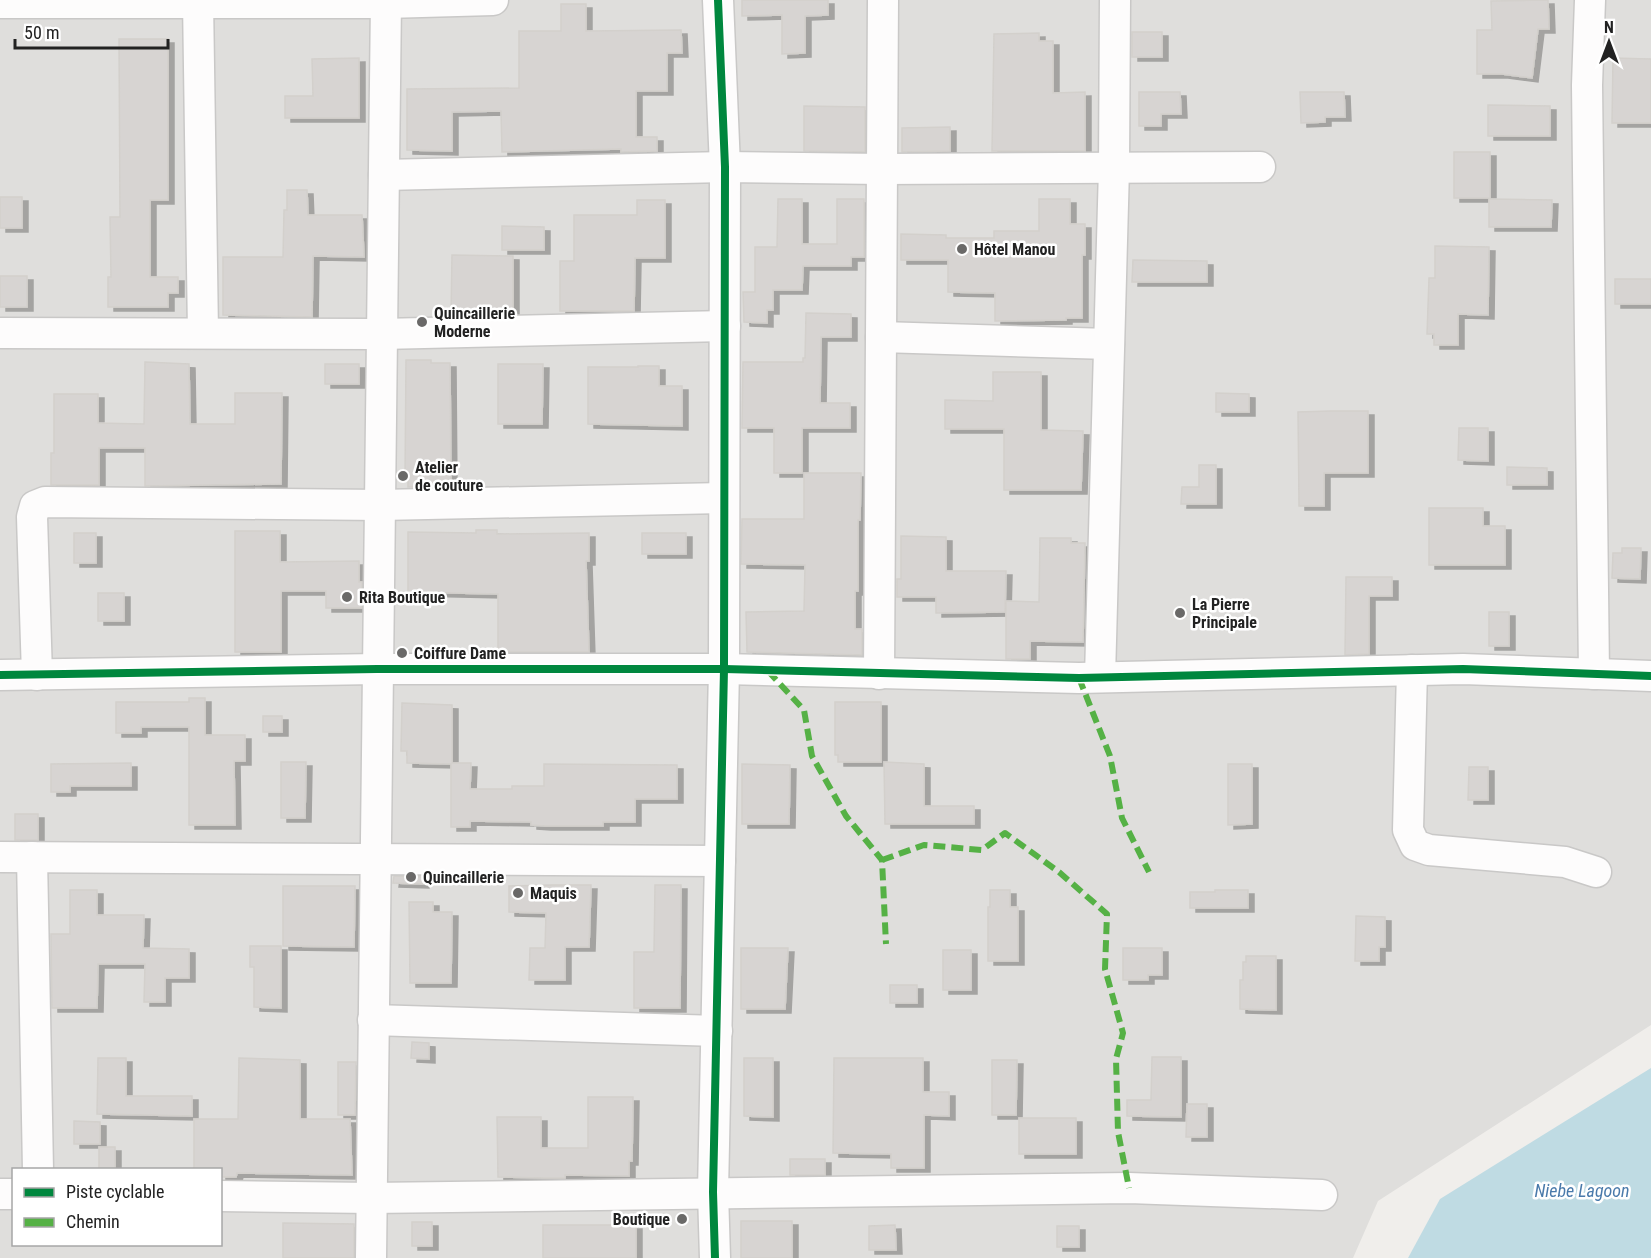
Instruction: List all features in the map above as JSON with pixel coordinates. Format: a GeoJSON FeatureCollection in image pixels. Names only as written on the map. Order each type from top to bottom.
{"type":"FeatureCollection","features":[{"type":"Feature","properties":{"kind":"street"},"geometry":{"type":"LineString","coordinates":[[0,3],[493,0]]}},
{"type":"Feature","properties":{"kind":"street"},"geometry":{"type":"LineString","coordinates":[[715,1258],[713,1192],[724,669],[725,326],[725,167],[718,0]]}},
{"type":"Feature","properties":{"kind":"street"},"geometry":{"type":"LineString","coordinates":[[879,674],[883,0]]}},
{"type":"Feature","properties":{"kind":"street"},"geometry":{"type":"LineString","coordinates":[[1100,677],[1114,168],[1114,0]]}},
{"type":"Feature","properties":{"kind":"street"},"geometry":{"type":"LineString","coordinates":[[1590,0],[1587,85],[1594,674]]}},
{"type":"Feature","properties":{"kind":"street"},"geometry":{"type":"LineString","coordinates":[[198,1],[203,333]]}},
{"type":"Feature","properties":{"kind":"street"},"geometry":{"type":"LineString","coordinates":[[371,1258],[386,2]]}},
{"type":"Feature","properties":{"kind":"street"},"geometry":{"type":"LineString","coordinates":[[384,175],[725,167],[882,169],[1260,167]]}},
{"type":"Feature","properties":{"kind":"street"},"geometry":{"type":"LineString","coordinates":[[0,333],[381,334],[725,326]]}},
{"type":"Feature","properties":{"kind":"street"},"geometry":{"type":"LineString","coordinates":[[881,337],[1109,344]]}},
{"type":"Feature","properties":{"kind":"street"},"geometry":{"type":"LineString","coordinates":[[37,675],[32,517],[35,506],[45,502],[380,505],[724,498]]}},
{"type":"Feature","properties":{"kind":"street"},"geometry":{"type":"LineString","coordinates":[[0,675],[377,669],[724,669],[1100,677],[1462,669],[1651,676]]}},
{"type":"Feature","properties":{"kind":"street"},"geometry":{"type":"LineString","coordinates":[[1412,670],[1408,830],[1415,845],[1429,850],[1565,862],[1596,872]]}},
{"type":"Feature","properties":{"kind":"street"},"geometry":{"type":"LineString","coordinates":[[0,857],[720,861]]}},
{"type":"Feature","properties":{"kind":"street"},"geometry":{"type":"LineString","coordinates":[[32,857],[38,1168]]}},
{"type":"Feature","properties":{"kind":"street"},"geometry":{"type":"LineString","coordinates":[[373,1020],[717,1031]]}},
{"type":"Feature","properties":{"kind":"street"},"geometry":{"type":"LineString","coordinates":[[222,1196],[371,1198],[1129,1188],[1322,1195]]}},
{"type":"Feature","properties":{"kind":"shaded area"},"geometry":{"type":"Polygon","coordinates":[[[0,0],[1651,0],[1651,1025],[1378,1201],[1353,1258],[0,1258],[0,0]]]}},
{"type":"Feature","properties":{"kind":"water","name":"Niebe Lagoon"},"geometry":{"type":"Polygon","coordinates":[[[1651,1068],[1651,1258],[1408,1258],[1440,1199],[1651,1068]]]}},
{"type":"Feature","properties":{"kind":"building"},"geometry":{"type":"Polygon","coordinates":[[[742,0],[828,0],[828,15],[805,16],[805,53],[782,54],[782,15],[742,16],[742,0]]]}},
{"type":"Feature","properties":{"kind":"building"},"geometry":{"type":"Polygon","coordinates":[[[1548,0],[1549,29],[1538,29],[1532,78],[1502,74],[1477,74],[1477,30],[1492,30],[1491,1],[1548,0]]]}},
{"type":"Feature","properties":{"kind":"building"},"geometry":{"type":"Polygon","coordinates":[[[561,4],[586,4],[586,31],[681,30],[682,53],[667,53],[667,91],[636,91],[636,137],[657,137],[657,151],[621,152],[621,149],[502,152],[501,111],[452,112],[452,151],[407,150],[407,89],[519,88],[519,31],[561,31],[561,4]]]}},
{"type":"Feature","properties":{"kind":"building"},"geometry":{"type":"Polygon","coordinates":[[[1132,32],[1162,32],[1162,57],[1132,57],[1132,32]]]}},
{"type":"Feature","properties":{"kind":"building"},"geometry":{"type":"Polygon","coordinates":[[[1039,33],[1039,41],[1053,41],[1053,93],[1085,92],[1085,151],[992,151],[994,34],[1039,33]]]}},
{"type":"Feature","properties":{"kind":"building"},"geometry":{"type":"Polygon","coordinates":[[[119,39],[168,39],[168,200],[150,200],[150,277],[178,277],[178,293],[168,293],[168,307],[108,307],[108,277],[111,277],[110,217],[120,217],[119,39]]]}},
{"type":"Feature","properties":{"kind":"building"},"geometry":{"type":"Polygon","coordinates":[[[359,58],[359,118],[285,118],[285,96],[313,96],[312,59],[359,58]]]}},
{"type":"Feature","properties":{"kind":"building"},"geometry":{"type":"Polygon","coordinates":[[[1613,58],[1651,59],[1651,123],[1612,123],[1613,58]]]}},
{"type":"Feature","properties":{"kind":"building"},"geometry":{"type":"Polygon","coordinates":[[[1139,92],[1180,92],[1181,114],[1161,114],[1161,126],[1139,126],[1139,92]]]}},
{"type":"Feature","properties":{"kind":"building"},"geometry":{"type":"Polygon","coordinates":[[[1300,92],[1344,92],[1345,117],[1325,117],[1325,122],[1301,123],[1300,92]]]}},
{"type":"Feature","properties":{"kind":"building"},"geometry":{"type":"Polygon","coordinates":[[[1488,105],[1550,106],[1550,136],[1488,136],[1488,105]]]}},
{"type":"Feature","properties":{"kind":"building"},"geometry":{"type":"Polygon","coordinates":[[[804,106],[865,107],[865,152],[804,151],[804,106]]]}},
{"type":"Feature","properties":{"kind":"building"},"geometry":{"type":"Polygon","coordinates":[[[950,127],[950,151],[902,152],[902,128],[950,127]]]}},
{"type":"Feature","properties":{"kind":"building"},"geometry":{"type":"Polygon","coordinates":[[[1454,152],[1490,152],[1490,198],[1454,198],[1454,152]]]}},
{"type":"Feature","properties":{"kind":"building"},"geometry":{"type":"Polygon","coordinates":[[[287,190],[307,190],[308,215],[362,215],[364,257],[313,256],[312,317],[223,315],[223,257],[283,257],[284,210],[287,210],[287,190]]]}},
{"type":"Feature","properties":{"kind":"building"},"geometry":{"type":"Polygon","coordinates":[[[0,197],[22,197],[22,228],[0,228],[0,197]]]}},
{"type":"Feature","properties":{"kind":"building"},"geometry":{"type":"Polygon","coordinates":[[[778,199],[802,199],[802,244],[837,244],[837,199],[864,199],[864,257],[851,257],[851,266],[803,266],[802,290],[773,290],[773,310],[767,310],[767,323],[744,322],[743,292],[755,292],[755,247],[777,247],[778,199]]]}},
{"type":"Feature","properties":{"kind":"building"},"geometry":{"type":"Polygon","coordinates":[[[1039,199],[1070,199],[1070,224],[1085,224],[1085,255],[1082,255],[1082,318],[995,321],[995,293],[948,292],[948,260],[901,260],[901,234],[946,235],[946,238],[994,238],[994,231],[1039,231],[1039,199]]]}},
{"type":"Feature","properties":{"kind":"building"},"geometry":{"type":"Polygon","coordinates":[[[1489,199],[1552,200],[1551,227],[1489,227],[1489,199]]]}},
{"type":"Feature","properties":{"kind":"building"},"geometry":{"type":"Polygon","coordinates":[[[637,200],[665,200],[665,258],[635,258],[634,311],[560,311],[560,261],[574,261],[574,215],[637,215],[637,200]]]}},
{"type":"Feature","properties":{"kind":"building"},"geometry":{"type":"Polygon","coordinates":[[[502,226],[544,227],[544,250],[502,250],[502,226]]]}},
{"type":"Feature","properties":{"kind":"building"},"geometry":{"type":"Polygon","coordinates":[[[1435,246],[1489,247],[1488,315],[1458,314],[1458,345],[1434,345],[1434,334],[1427,334],[1429,278],[1435,278],[1435,246]]]}},
{"type":"Feature","properties":{"kind":"building"},"geometry":{"type":"Polygon","coordinates":[[[452,255],[513,256],[513,314],[451,315],[452,255]]]}},
{"type":"Feature","properties":{"kind":"building"},"geometry":{"type":"Polygon","coordinates":[[[1133,260],[1207,261],[1207,282],[1132,282],[1133,260]]]}},
{"type":"Feature","properties":{"kind":"building"},"geometry":{"type":"Polygon","coordinates":[[[0,276],[27,276],[27,307],[0,307],[0,276]]]}},
{"type":"Feature","properties":{"kind":"building"},"geometry":{"type":"Polygon","coordinates":[[[1615,279],[1651,279],[1651,304],[1615,304],[1615,279]]]}},
{"type":"Feature","properties":{"kind":"building"},"geometry":{"type":"Polygon","coordinates":[[[806,313],[851,314],[851,337],[821,337],[820,403],[850,403],[850,428],[802,428],[802,473],[774,473],[774,428],[742,428],[743,362],[803,362],[806,313]]]}},
{"type":"Feature","properties":{"kind":"building"},"geometry":{"type":"Polygon","coordinates":[[[406,360],[450,363],[451,486],[408,487],[408,478],[405,478],[406,360]]]}},
{"type":"Feature","properties":{"kind":"building"},"geometry":{"type":"Polygon","coordinates":[[[145,362],[189,364],[190,424],[235,424],[235,393],[282,393],[281,484],[145,486],[145,448],[99,448],[99,485],[51,485],[51,453],[54,453],[54,394],[98,394],[98,423],[144,424],[145,362]]]}},
{"type":"Feature","properties":{"kind":"building"},"geometry":{"type":"Polygon","coordinates":[[[325,364],[359,364],[359,384],[325,384],[325,364]]]}},
{"type":"Feature","properties":{"kind":"building"},"geometry":{"type":"Polygon","coordinates":[[[498,364],[543,364],[542,424],[498,424],[498,364]]]}},
{"type":"Feature","properties":{"kind":"building"},"geometry":{"type":"Polygon","coordinates":[[[659,366],[659,386],[682,386],[682,426],[588,424],[588,367],[659,366]]]}},
{"type":"Feature","properties":{"kind":"building"},"geometry":{"type":"Polygon","coordinates":[[[993,372],[1041,372],[1041,430],[1083,431],[1081,490],[1004,490],[1004,429],[945,429],[945,400],[993,401],[993,372]]]}},
{"type":"Feature","properties":{"kind":"building"},"geometry":{"type":"Polygon","coordinates":[[[1216,393],[1249,394],[1249,412],[1216,412],[1216,393]]]}},
{"type":"Feature","properties":{"kind":"building"},"geometry":{"type":"Polygon","coordinates":[[[1368,411],[1368,473],[1324,473],[1324,506],[1299,506],[1298,412],[1368,411]]]}},
{"type":"Feature","properties":{"kind":"building"},"geometry":{"type":"Polygon","coordinates":[[[1459,428],[1488,428],[1488,461],[1458,460],[1459,428]]]}},
{"type":"Feature","properties":{"kind":"building"},"geometry":{"type":"Polygon","coordinates":[[[1199,465],[1216,465],[1216,504],[1181,504],[1182,487],[1199,487],[1199,465]]]}},
{"type":"Feature","properties":{"kind":"building"},"geometry":{"type":"Polygon","coordinates":[[[1507,467],[1547,468],[1547,485],[1507,485],[1507,467]]]}},
{"type":"Feature","properties":{"kind":"building"},"geometry":{"type":"Polygon","coordinates":[[[804,473],[861,473],[855,629],[862,629],[862,655],[747,652],[746,612],[804,611],[805,565],[741,564],[742,519],[804,519],[804,473]]]}},
{"type":"Feature","properties":{"kind":"building"},"geometry":{"type":"Polygon","coordinates":[[[1429,508],[1483,508],[1483,526],[1505,526],[1505,565],[1429,565],[1429,508]]]}},
{"type":"Feature","properties":{"kind":"building"},"geometry":{"type":"Polygon","coordinates":[[[476,530],[497,530],[497,534],[589,533],[589,561],[586,561],[589,652],[498,652],[498,594],[408,592],[408,532],[476,533],[476,530]]]}},
{"type":"Feature","properties":{"kind":"building"},"geometry":{"type":"Polygon","coordinates":[[[235,531],[280,531],[280,562],[359,561],[362,608],[326,608],[326,591],[281,591],[281,652],[235,652],[235,531]]]}},
{"type":"Feature","properties":{"kind":"building"},"geometry":{"type":"Polygon","coordinates":[[[74,533],[96,533],[96,563],[74,563],[74,533]]]}},
{"type":"Feature","properties":{"kind":"building"},"geometry":{"type":"Polygon","coordinates":[[[642,533],[686,533],[686,554],[642,554],[642,533]]]}},
{"type":"Feature","properties":{"kind":"building"},"geometry":{"type":"Polygon","coordinates":[[[901,536],[946,537],[946,571],[1006,571],[1005,612],[936,613],[936,597],[897,597],[897,579],[901,579],[901,536]]]}},
{"type":"Feature","properties":{"kind":"building"},"geometry":{"type":"Polygon","coordinates":[[[1040,538],[1071,538],[1071,543],[1085,543],[1083,642],[1030,641],[1030,659],[1006,659],[1006,601],[1039,602],[1040,538]]]}},
{"type":"Feature","properties":{"kind":"building"},"geometry":{"type":"Polygon","coordinates":[[[1622,548],[1641,548],[1640,579],[1612,578],[1613,553],[1622,553],[1622,548]]]}},
{"type":"Feature","properties":{"kind":"building"},"geometry":{"type":"Polygon","coordinates":[[[1346,577],[1392,577],[1392,596],[1369,596],[1369,654],[1345,655],[1346,577]]]}},
{"type":"Feature","properties":{"kind":"building"},"geometry":{"type":"Polygon","coordinates":[[[98,593],[124,593],[124,621],[98,621],[98,593]]]}},
{"type":"Feature","properties":{"kind":"building"},"geometry":{"type":"Polygon","coordinates":[[[1489,612],[1509,612],[1509,646],[1489,646],[1489,612]]]}},
{"type":"Feature","properties":{"kind":"building"},"geometry":{"type":"Polygon","coordinates":[[[189,698],[205,698],[205,735],[245,735],[245,761],[234,761],[235,825],[189,825],[189,727],[141,727],[141,733],[116,733],[116,702],[189,702],[189,698]]]}},
{"type":"Feature","properties":{"kind":"building"},"geometry":{"type":"Polygon","coordinates":[[[835,702],[881,702],[881,762],[838,762],[838,755],[835,755],[835,702]]]}},
{"type":"Feature","properties":{"kind":"building"},"geometry":{"type":"Polygon","coordinates":[[[402,703],[452,705],[452,763],[471,763],[470,789],[544,786],[544,764],[677,765],[677,799],[635,799],[635,822],[603,822],[603,826],[545,826],[531,825],[531,822],[470,821],[470,827],[451,827],[451,764],[407,763],[407,751],[401,751],[402,703]]]}},
{"type":"Feature","properties":{"kind":"building"},"geometry":{"type":"Polygon","coordinates":[[[263,716],[282,716],[282,732],[263,732],[263,716]]]}},
{"type":"Feature","properties":{"kind":"building"},"geometry":{"type":"Polygon","coordinates":[[[281,762],[306,762],[305,818],[281,818],[281,762]]]}},
{"type":"Feature","properties":{"kind":"building"},"geometry":{"type":"Polygon","coordinates":[[[884,762],[924,764],[924,806],[974,806],[974,824],[885,824],[884,762]]]}},
{"type":"Feature","properties":{"kind":"building"},"geometry":{"type":"Polygon","coordinates":[[[131,763],[131,786],[70,786],[70,792],[51,792],[51,764],[131,763]]]}},
{"type":"Feature","properties":{"kind":"building"},"geometry":{"type":"Polygon","coordinates":[[[742,764],[790,765],[789,824],[742,824],[742,764]]]}},
{"type":"Feature","properties":{"kind":"building"},"geometry":{"type":"Polygon","coordinates":[[[1228,764],[1252,764],[1252,824],[1228,825],[1228,764]]]}},
{"type":"Feature","properties":{"kind":"building"},"geometry":{"type":"Polygon","coordinates":[[[1469,767],[1488,767],[1488,800],[1468,800],[1469,767]]]}},
{"type":"Feature","properties":{"kind":"building"},"geometry":{"type":"Polygon","coordinates":[[[15,814],[38,814],[38,840],[15,840],[15,814]]]}},
{"type":"Feature","properties":{"kind":"building"},"geometry":{"type":"Polygon","coordinates":[[[394,876],[423,877],[423,884],[393,883],[394,876]]]}},
{"type":"Feature","properties":{"kind":"building"},"geometry":{"type":"Polygon","coordinates":[[[591,885],[589,947],[565,947],[565,980],[529,980],[530,948],[545,948],[546,913],[509,912],[509,886],[591,885]]]}},
{"type":"Feature","properties":{"kind":"building"},"geometry":{"type":"Polygon","coordinates":[[[655,885],[681,885],[680,1008],[634,1008],[634,952],[654,952],[655,885]]]}},
{"type":"Feature","properties":{"kind":"building"},"geometry":{"type":"Polygon","coordinates":[[[283,886],[355,886],[354,947],[283,946],[283,886]]]}},
{"type":"Feature","properties":{"kind":"building"},"geometry":{"type":"Polygon","coordinates":[[[70,890],[97,890],[97,915],[144,915],[143,948],[189,949],[189,978],[165,978],[165,1002],[144,1002],[145,964],[98,964],[97,1008],[52,1008],[51,934],[70,934],[70,890]]]}},
{"type":"Feature","properties":{"kind":"building"},"geometry":{"type":"Polygon","coordinates":[[[990,890],[1010,890],[1010,907],[1018,907],[1018,961],[988,961],[990,890]]]}},
{"type":"Feature","properties":{"kind":"building"},"geometry":{"type":"Polygon","coordinates":[[[1215,890],[1248,890],[1248,908],[1190,908],[1190,892],[1215,892],[1215,890]]]}},
{"type":"Feature","properties":{"kind":"building"},"geometry":{"type":"Polygon","coordinates":[[[409,902],[433,902],[433,912],[452,912],[451,983],[410,983],[409,902]]]}},
{"type":"Feature","properties":{"kind":"building"},"geometry":{"type":"Polygon","coordinates":[[[1356,916],[1385,917],[1385,947],[1379,947],[1379,961],[1355,961],[1356,916]]]}},
{"type":"Feature","properties":{"kind":"building"},"geometry":{"type":"Polygon","coordinates":[[[250,946],[281,946],[281,1008],[254,1007],[254,967],[250,967],[250,946]]]}},
{"type":"Feature","properties":{"kind":"building"},"geometry":{"type":"Polygon","coordinates":[[[741,948],[788,948],[785,1009],[741,1009],[741,948]]]}},
{"type":"Feature","properties":{"kind":"building"},"geometry":{"type":"Polygon","coordinates":[[[1123,948],[1162,948],[1162,975],[1148,975],[1148,980],[1123,980],[1123,948]]]}},
{"type":"Feature","properties":{"kind":"building"},"geometry":{"type":"Polygon","coordinates":[[[943,950],[971,950],[971,990],[943,990],[943,950]]]}},
{"type":"Feature","properties":{"kind":"building"},"geometry":{"type":"Polygon","coordinates":[[[1246,956],[1276,956],[1276,1010],[1240,1009],[1240,980],[1243,980],[1243,962],[1246,962],[1246,956]]]}},
{"type":"Feature","properties":{"kind":"building"},"geometry":{"type":"Polygon","coordinates":[[[890,985],[917,985],[917,1003],[890,1003],[890,985]]]}},
{"type":"Feature","properties":{"kind":"building"},"geometry":{"type":"Polygon","coordinates":[[[412,1042],[429,1043],[429,1059],[411,1058],[412,1042]]]}},
{"type":"Feature","properties":{"kind":"building"},"geometry":{"type":"Polygon","coordinates":[[[1152,1057],[1181,1057],[1181,1117],[1127,1116],[1127,1100],[1151,1100],[1152,1057]]]}},
{"type":"Feature","properties":{"kind":"building"},"geometry":{"type":"Polygon","coordinates":[[[98,1058],[126,1058],[126,1096],[192,1096],[192,1116],[97,1114],[98,1058]]]}},
{"type":"Feature","properties":{"kind":"building"},"geometry":{"type":"Polygon","coordinates":[[[239,1058],[300,1060],[300,1119],[350,1119],[352,1175],[237,1173],[236,1177],[222,1177],[222,1168],[194,1168],[194,1119],[238,1119],[239,1058]]]}},
{"type":"Feature","properties":{"kind":"building"},"geometry":{"type":"Polygon","coordinates":[[[744,1058],[773,1058],[773,1117],[744,1116],[744,1058]]]}},
{"type":"Feature","properties":{"kind":"building"},"geometry":{"type":"Polygon","coordinates":[[[834,1058],[923,1058],[923,1092],[949,1092],[949,1116],[924,1115],[924,1168],[891,1168],[891,1154],[833,1153],[834,1058]]]}},
{"type":"Feature","properties":{"kind":"building"},"geometry":{"type":"Polygon","coordinates":[[[992,1060],[1017,1060],[1016,1115],[992,1115],[992,1060]]]}},
{"type":"Feature","properties":{"kind":"building"},"geometry":{"type":"Polygon","coordinates":[[[338,1062],[356,1062],[355,1115],[338,1115],[338,1062]]]}},
{"type":"Feature","properties":{"kind":"building"},"geometry":{"type":"Polygon","coordinates":[[[588,1097],[633,1097],[632,1161],[629,1161],[629,1176],[498,1177],[497,1117],[541,1117],[541,1148],[588,1148],[588,1097]]]}},
{"type":"Feature","properties":{"kind":"building"},"geometry":{"type":"Polygon","coordinates":[[[1187,1104],[1207,1104],[1207,1137],[1186,1137],[1187,1104]]]}},
{"type":"Feature","properties":{"kind":"building"},"geometry":{"type":"Polygon","coordinates":[[[1019,1118],[1076,1118],[1076,1154],[1019,1154],[1019,1118]]]}},
{"type":"Feature","properties":{"kind":"building"},"geometry":{"type":"Polygon","coordinates":[[[74,1121],[100,1122],[100,1144],[74,1144],[74,1121]]]}},
{"type":"Feature","properties":{"kind":"building"},"geometry":{"type":"Polygon","coordinates":[[[99,1147],[115,1147],[115,1168],[99,1168],[99,1147]]]}},
{"type":"Feature","properties":{"kind":"building"},"geometry":{"type":"Polygon","coordinates":[[[790,1159],[825,1159],[825,1175],[790,1175],[790,1159]]]}},
{"type":"Feature","properties":{"kind":"building"},"geometry":{"type":"Polygon","coordinates":[[[741,1221],[792,1221],[792,1258],[741,1258],[741,1221]]]}},
{"type":"Feature","properties":{"kind":"building"},"geometry":{"type":"Polygon","coordinates":[[[412,1222],[432,1222],[432,1246],[412,1246],[412,1222]]]}},
{"type":"Feature","properties":{"kind":"building"},"geometry":{"type":"Polygon","coordinates":[[[283,1223],[354,1224],[354,1258],[283,1258],[283,1223]]]}},
{"type":"Feature","properties":{"kind":"building"},"geometry":{"type":"Polygon","coordinates":[[[543,1225],[636,1225],[636,1258],[543,1258],[543,1225]]]}},
{"type":"Feature","properties":{"kind":"building"},"geometry":{"type":"Polygon","coordinates":[[[895,1225],[896,1250],[869,1250],[869,1226],[895,1225]]]}},
{"type":"Feature","properties":{"kind":"building"},"geometry":{"type":"Polygon","coordinates":[[[1057,1226],[1079,1226],[1079,1247],[1057,1247],[1057,1226]]]}},
{"type":"Feature","properties":{"kind":"marked path"},"geometry":{"type":"LineString","coordinates":[[768,671],[804,710],[812,756],[846,816],[882,860],[886,944]]}},
{"type":"Feature","properties":{"kind":"marked path"},"geometry":{"type":"LineString","coordinates":[[1079,678],[1110,756],[1122,818],[1149,872]]}},
{"type":"Feature","properties":{"kind":"marked path"},"geometry":{"type":"LineString","coordinates":[[882,860],[924,845],[982,850],[1005,833],[1059,872],[1107,914],[1105,969],[1123,1033],[1116,1059],[1118,1132],[1129,1188]]}},
{"type":"Feature","properties":{"kind":"cycle path"},"geometry":{"type":"LineString","coordinates":[[715,1258],[713,1192],[724,669],[725,167],[718,0]]}},
{"type":"Feature","properties":{"kind":"cycle path"},"geometry":{"type":"LineString","coordinates":[[0,675],[377,669],[724,669],[1079,678],[1463,669],[1651,676]]}},
{"type":"Feature","properties":{"kind":"place","name":"Hôtel Manou"},"geometry":{"type":"Point","coordinates":[962,249]}},
{"type":"Feature","properties":{"kind":"place","name":"Quincaillerie Moderne"},"geometry":{"type":"Point","coordinates":[422,322]}},
{"type":"Feature","properties":{"kind":"place","name":"Atelier de couture"},"geometry":{"type":"Point","coordinates":[403,476]}},
{"type":"Feature","properties":{"kind":"place","name":"Rita Boutique"},"geometry":{"type":"Point","coordinates":[347,597]}},
{"type":"Feature","properties":{"kind":"place","name":"La Pierre Principale"},"geometry":{"type":"Point","coordinates":[1180,613]}},
{"type":"Feature","properties":{"kind":"place","name":"Coiffure Dame"},"geometry":{"type":"Point","coordinates":[402,653]}},
{"type":"Feature","properties":{"kind":"place","name":"Quincaillerie"},"geometry":{"type":"Point","coordinates":[411,877]}},
{"type":"Feature","properties":{"kind":"place","name":"Maquis"},"geometry":{"type":"Point","coordinates":[518,893]}},
{"type":"Feature","properties":{"kind":"place","name":"Boutique"},"geometry":{"type":"Point","coordinates":[682,1219]}}]}
